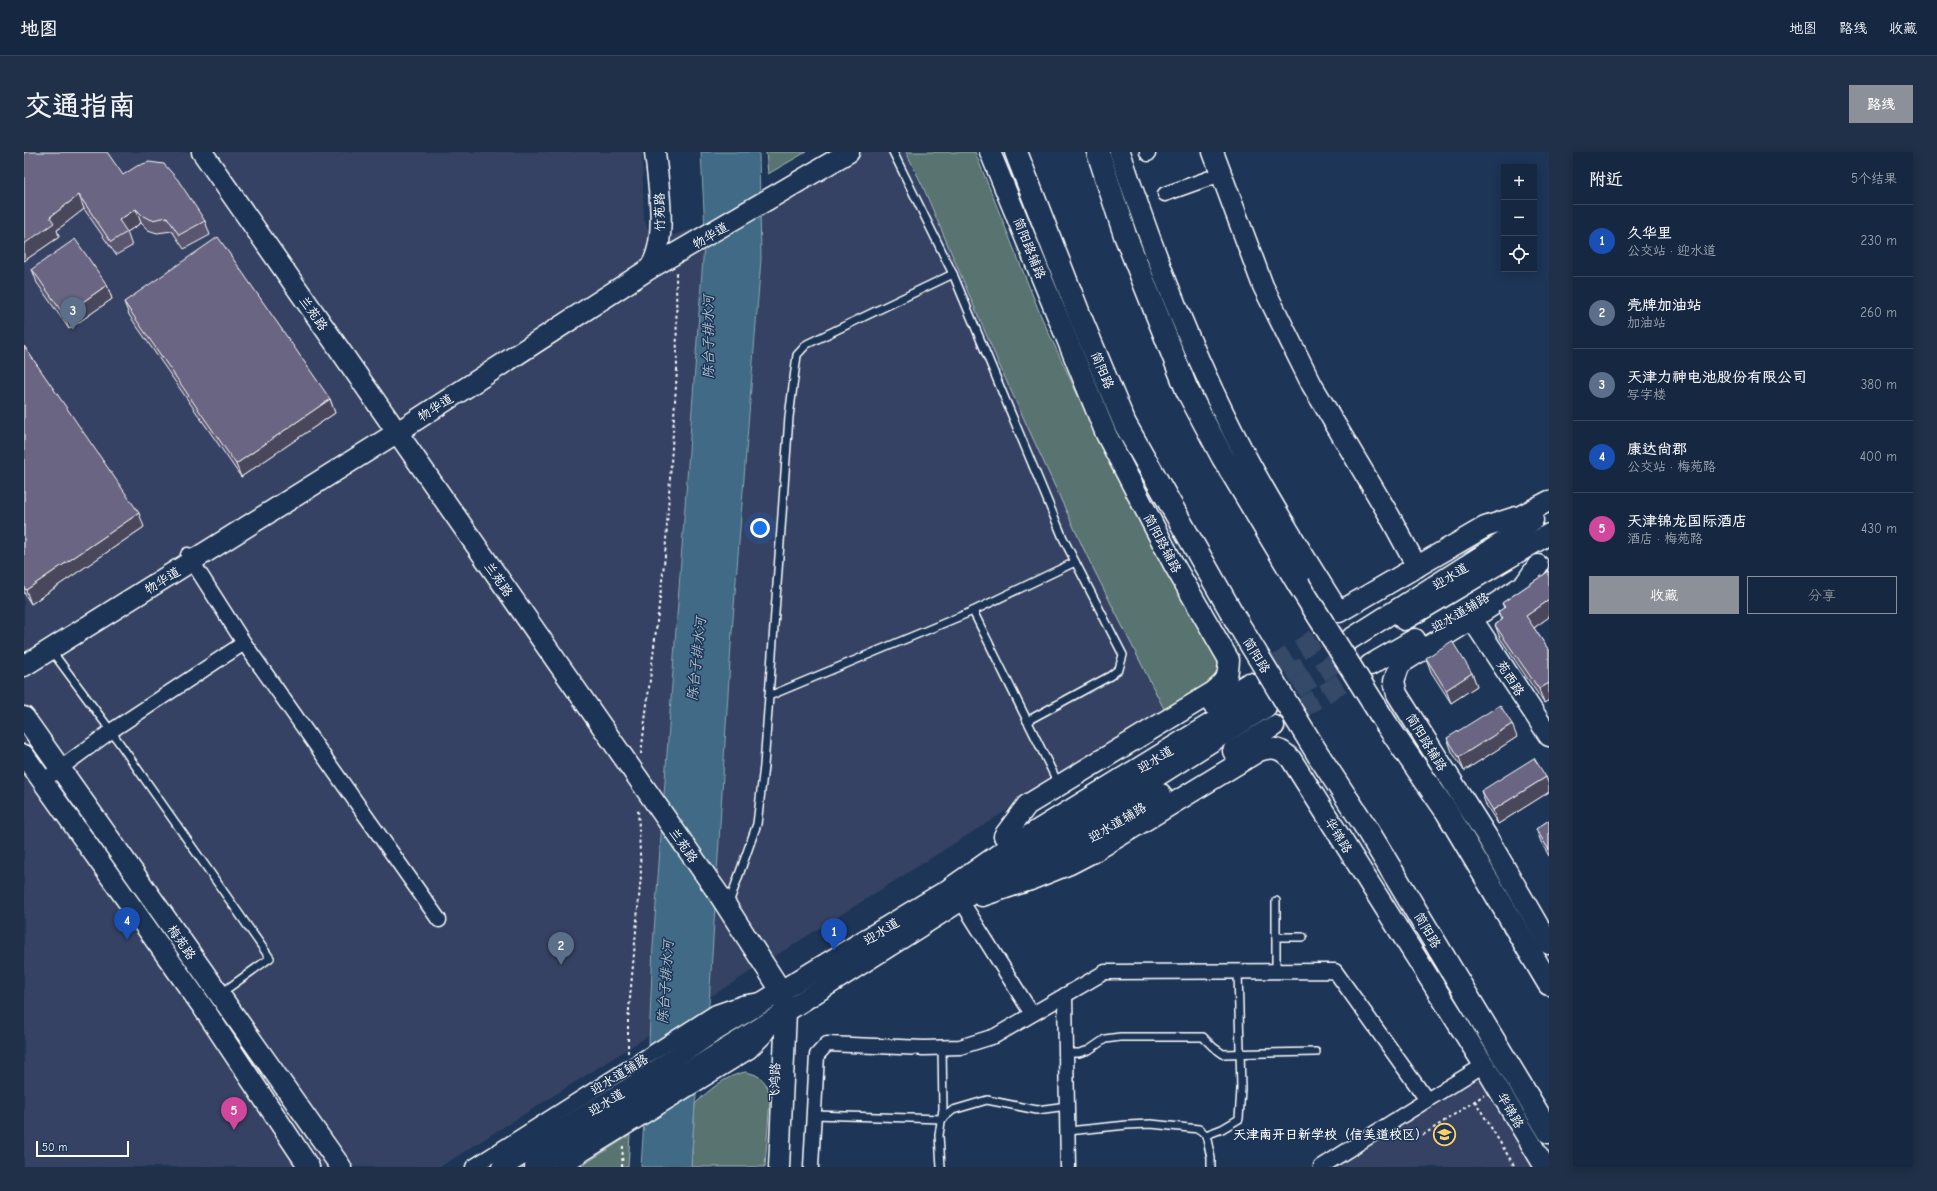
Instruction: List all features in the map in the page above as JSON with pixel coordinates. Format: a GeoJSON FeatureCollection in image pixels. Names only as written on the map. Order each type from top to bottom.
{"type":"FeatureCollection","features":[{"type":"Feature","properties":{"kind":"highway","name":"简阳路"},"geometry":{"type":"LineString","coordinates":[[1016,152],[1081,319],[1125,424],[1236,622],[1319,756],[1365,826],[1549,1132]]}},
{"type":"Feature","properties":{"kind":"highway"},"geometry":{"type":"LineString","coordinates":[[1098,152],[1125,235],[1187,390],[1222,456],[1299,585],[1387,725],[1447,812],[1549,984]]}},
{"type":"Feature","properties":{"kind":"highway"},"geometry":{"type":"LineString","coordinates":[[1108,152],[1108,181]]}},
{"type":"Feature","properties":{"kind":"street","name":"兰苑路"},"geometry":{"type":"LineString","coordinates":[[196,152],[392,430],[723,906],[779,1005]]}},
{"type":"Feature","properties":{"kind":"street","name":"兰苑路"},"geometry":{"type":"LineString","coordinates":[[202,152],[392,430]]}},
{"type":"Feature","properties":{"kind":"street","name":"竹苑路"},"geometry":{"type":"LineString","coordinates":[[650,152],[653,185],[654,236],[650,263]]}},
{"type":"Feature","properties":{"kind":"street","name":"竹苑路"},"geometry":{"type":"LineString","coordinates":[[650,263],[659,239],[660,220],[655,152]]}},
{"type":"Feature","properties":{"kind":"street","name":"物华道"},"geometry":{"type":"LineString","coordinates":[[24,657],[48,646],[190,558],[392,430],[650,263],[686,245],[770,193],[831,152]]}},
{"type":"Feature","properties":{"kind":"street","name":"物华道"},"geometry":{"type":"LineString","coordinates":[[770,193],[849,152]]}},
{"type":"Feature","properties":{"kind":"street","name":"简阳路辅路"},"geometry":{"type":"LineString","coordinates":[[990,152],[1106,434],[1174,565],[1229,660],[1228,674],[1224,683],[1213,692],[1027,805],[1004,836]]}},
{"type":"Feature","properties":{"kind":"street"},"geometry":{"type":"LineString","coordinates":[[1120,152],[1176,310],[1210,385],[1244,453],[1339,617]]}},
{"type":"Feature","properties":{"kind":"street"},"geometry":{"type":"LineString","coordinates":[[1213,152],[1266,293],[1312,385],[1418,567]]}},
{"type":"Feature","properties":{"kind":"street"},"geometry":{"type":"LineString","coordinates":[[1165,194],[1221,174]]}},
{"type":"Feature","properties":{"kind":"street","name":"物华道"},"geometry":{"type":"LineString","coordinates":[[650,263],[686,245]]}},
{"type":"Feature","properties":{"kind":"street"},"geometry":{"type":"LineString","coordinates":[[1339,617],[1516,517],[1549,501]]}},
{"type":"Feature","properties":{"kind":"street","name":"迎水道"},"geometry":{"type":"LineString","coordinates":[[1549,508],[1505,541],[1353,644],[1549,534]]}},
{"type":"Feature","properties":{"kind":"street"},"geometry":{"type":"LineString","coordinates":[[1339,617],[1485,527],[1516,517]]}},
{"type":"Feature","properties":{"kind":"street"},"geometry":{"type":"LineString","coordinates":[[190,558],[244,643],[439,920]]}},
{"type":"Feature","properties":{"kind":"street","name":"简阳路辅路"},"geometry":{"type":"LineString","coordinates":[[1543,560],[1525,584],[1400,664],[1394,682],[1397,694],[1486,835],[1549,944]]}},
{"type":"Feature","properties":{"kind":"street","name":"迎水道辅路"},"geometry":{"type":"LineString","coordinates":[[1370,665],[1543,560]]}},
{"type":"Feature","properties":{"kind":"street","name":"苑西路"},"geometry":{"type":"LineString","coordinates":[[1472,619],[1549,736]]}},
{"type":"Feature","properties":{"kind":"street"},"geometry":{"type":"LineString","coordinates":[[42,781],[111,732],[244,643]]}},
{"type":"Feature","properties":{"kind":"street","name":"物华道"},"geometry":{"type":"LineString","coordinates":[[24,666],[48,646]]}},
{"type":"Feature","properties":{"kind":"street","name":"迎水道"},"geometry":{"type":"LineString","coordinates":[[535,1167],[640,1111],[716,1064],[779,1005],[955,899],[1258,695],[1004,836]]}},
{"type":"Feature","properties":{"kind":"street","name":"梅苑路"},"geometry":{"type":"LineString","coordinates":[[24,717],[60,768],[211,1000],[309,1167]]}},
{"type":"Feature","properties":{"kind":"street","name":"迎水道辅路"},"geometry":{"type":"LineString","coordinates":[[955,899],[1030,880],[1086,840],[1274,726]]}},
{"type":"Feature","properties":{"kind":"street","name":"华锦路"},"geometry":{"type":"LineString","coordinates":[[1030,880],[1070,864],[1096,851],[1259,751],[1272,748],[1279,749],[1291,759],[1484,1065],[1545,1167]]}},
{"type":"Feature","properties":{"kind":"street","name":"梅苑路"},"geometry":{"type":"LineString","coordinates":[[24,755],[42,781],[341,1167]]}},
{"type":"Feature","properties":{"kind":"street"},"geometry":{"type":"LineString","coordinates":[[1004,836],[991,844],[955,899],[1032,1014]]}},
{"type":"Feature","properties":{"kind":"street"},"geometry":{"type":"LineString","coordinates":[[811,1167],[818,1055],[827,1044],[960,1047],[995,1036],[1105,972],[1336,971],[1427,1100]]}},
{"type":"Feature","properties":{"kind":"street"},"geometry":{"type":"LineString","coordinates":[[1065,995],[1068,1167]]}},
{"type":"Feature","properties":{"kind":"street","name":"迎水道"},"geometry":{"type":"LineString","coordinates":[[502,1167],[633,1072],[714,1023],[779,1005]]}},
{"type":"Feature","properties":{"kind":"street","name":"飞鸿路"},"geometry":{"type":"LineString","coordinates":[[770,1167],[779,1005]]}},
{"type":"Feature","properties":{"kind":"street","name":"飞鸿路"},"geometry":{"type":"LineString","coordinates":[[779,1005],[779,1167]]}},
{"type":"Feature","properties":{"kind":"street"},"geometry":{"type":"LineString","coordinates":[[1321,1167],[1484,1065]]}},
{"type":"Feature","properties":{"kind":"street","name":"迎水道辅路"},"geometry":{"type":"LineString","coordinates":[[473,1167],[633,1072]]}},
{"type":"Feature","properties":{"kind":"street"},"geometry":{"type":"LineString","coordinates":[[562,1167],[624,1128],[640,1111]]}},
{"type":"Feature","properties":{"kind":"lane"},"geometry":{"type":"LineString","coordinates":[[892,152],[953,274],[1063,538],[1123,655],[1119,669],[1110,676],[1027,721]]}},
{"type":"Feature","properties":{"kind":"lane"},"geometry":{"type":"LineString","coordinates":[[723,906],[757,824],[764,766],[789,417],[797,355],[807,344],[953,274]]}},
{"type":"Feature","properties":{"kind":"lane"},"geometry":{"type":"LineString","coordinates":[[769,696],[973,611],[1075,562]]}},
{"type":"Feature","properties":{"kind":"lane"},"geometry":{"type":"LineString","coordinates":[[973,611],[1059,785]]}},
{"type":"Feature","properties":{"kind":"lane"},"geometry":{"type":"LineString","coordinates":[[48,646],[111,732],[270,958],[211,1000]]}},
{"type":"Feature","properties":{"kind":"lane"},"geometry":{"type":"LineString","coordinates":[[1276,901],[1276,971]]}},
{"type":"Feature","properties":{"kind":"lane"},"geometry":{"type":"LineString","coordinates":[[1276,937],[1303,937]]}},
{"type":"Feature","properties":{"kind":"lane"},"geometry":{"type":"LineString","coordinates":[[1206,1135],[1222,1129],[1239,1119],[1241,1089],[1238,971]]}},
{"type":"Feature","properties":{"kind":"lane"},"geometry":{"type":"LineString","coordinates":[[1066,1053],[1084,1051],[1105,1039],[1120,1037],[1203,1037],[1223,1054],[1316,1052]]}},
{"type":"Feature","properties":{"kind":"lane"},"geometry":{"type":"LineString","coordinates":[[941,1167],[939,1135],[942,1119],[943,1095],[942,1047]]}},
{"type":"Feature","properties":{"kind":"lane"},"geometry":{"type":"LineString","coordinates":[[814,1115],[942,1119],[952,1110],[987,1100],[1037,1110],[1067,1106]]}},
{"type":"Feature","properties":{"kind":"lane"},"geometry":{"type":"LineString","coordinates":[[1068,1131],[1127,1124],[1151,1124],[1199,1130],[1206,1135],[1211,1158],[1211,1167]]}},
{"type":"Feature","properties":{"kind":"path"},"geometry":{"type":"LineString","coordinates":[[633,1072],[628,1020],[641,875],[638,784],[666,540],[686,245]]}},
{"type":"Feature","properties":{"kind":"path"},"geometry":{"type":"LineString","coordinates":[[1423,1135],[1497,1087]]}},
{"type":"Feature","properties":{"kind":"path"},"geometry":{"type":"LineString","coordinates":[[1475,1101],[1515,1167]]}},
{"type":"Feature","properties":{"kind":"path"},"geometry":{"type":"LineString","coordinates":[[622,1167],[624,1128]]}},
{"type":"Feature","properties":{"kind":"shaded area"},"geometry":{"type":"Polygon","coordinates":[[[24,152],[642,152],[644,220],[648,229],[670,236],[778,203],[860,152],[905,152],[1165,711],[440,1167],[24,1167],[24,152]]]}},
{"type":"Feature","properties":{"kind":"shaded area","name":"天津南开日新学校（信美道校区）"},"geometry":{"type":"Polygon","coordinates":[[[1479,1068],[1537,1167],[1314,1167],[1479,1068]]]}},
{"type":"Feature","properties":{"kind":"green space"},"geometry":{"type":"Polygon","coordinates":[[[766,152],[806,152],[768,174],[766,152]]]}},
{"type":"Feature","properties":{"kind":"green space"},"geometry":{"type":"Polygon","coordinates":[[[906,152],[975,152],[1041,316],[1092,426],[1215,655],[1219,667],[1214,680],[1165,711],[1086,554],[1001,369],[923,187],[906,152]]]}},
{"type":"Feature","properties":{"kind":"green space"},"geometry":{"type":"Polygon","coordinates":[[[745,1072],[759,1077],[765,1083],[769,1092],[770,1097],[765,1167],[691,1167],[695,1104],[724,1080],[745,1072]]]}},
{"type":"Feature","properties":{"kind":"green space"},"geometry":{"type":"Polygon","coordinates":[[[630,1135],[628,1167],[580,1167],[630,1135]]]}},
{"type":"Feature","properties":{"kind":"water","name":"陈台子排水河"},"geometry":{"type":"Polygon","coordinates":[[[701,152],[759,152],[761,259],[731,645],[709,1004],[695,1104],[691,1167],[641,1167],[649,1044],[653,946],[705,231],[701,152]]]}},
{"type":"Feature","properties":{"kind":"building"},"geometry":{"type":"Polygon","coordinates":[[[24,152],[107,152],[123,175],[137,166],[149,162],[164,164],[178,180],[205,221],[179,235],[167,217],[152,220],[143,216],[136,209],[119,220],[127,232],[111,242],[79,195],[50,217],[54,223],[24,244],[24,152]]]}},
{"type":"Feature","properties":{"kind":"building"},"geometry":{"type":"Polygon","coordinates":[[[218,237],[330,399],[236,464],[124,302],[218,237]]]}},
{"type":"Feature","properties":{"kind":"building"},"geometry":{"type":"Polygon","coordinates":[[[75,239],[107,285],[64,315],[32,269],[75,239]]]}},
{"type":"Feature","properties":{"kind":"building"},"geometry":{"type":"Polygon","coordinates":[[[24,346],[139,513],[26,590],[24,587],[24,346]]]}},
{"type":"Feature","properties":{"kind":"building"},"geometry":{"type":"Polygon","coordinates":[[[1549,571],[1549,600],[1526,616],[1549,649],[1549,683],[1539,689],[1495,625],[1503,619],[1498,612],[1505,607],[1502,603],[1549,571]]]}},
{"type":"Feature","properties":{"kind":"building"},"geometry":{"type":"Polygon","coordinates":[[[1452,641],[1472,673],[1446,690],[1426,658],[1452,641]]]}},
{"type":"Feature","properties":{"kind":"building"},"geometry":{"type":"Polygon","coordinates":[[[1500,705],[1512,724],[1459,757],[1447,738],[1500,705]]]}},
{"type":"Feature","properties":{"kind":"building"},"geometry":{"type":"Polygon","coordinates":[[[1534,758],[1546,777],[1493,810],[1481,791],[1534,758]]]}},
{"type":"Feature","properties":{"kind":"building"},"geometry":{"type":"Polygon","coordinates":[[[1549,820],[1549,850],[1536,829],[1549,820]]]}},
{"type":"Feature","properties":{"kind":"tunnel"},"geometry":{"type":"LineString","coordinates":[[1249,683],[1339,623]]}},
{"type":"Feature","properties":{"kind":"tunnel"},"geometry":{"type":"LineString","coordinates":[[1270,705],[1356,649]]}},
{"type":"Feature","properties":{"kind":"tunnel"},"geometry":{"type":"LineString","coordinates":[[1262,692],[1313,661]]}},
{"type":"Feature","properties":{"kind":"tunnel"},"geometry":{"type":"LineString","coordinates":[[1274,726],[1368,666]]}},
{"type":"Feature","properties":{"kind":"place","name":"天津力神电池股份有限公司"},"geometry":{"type":"Point","coordinates":[73,330]}},
{"type":"Feature","properties":{"kind":"place","name":"康达尚郡"},"geometry":{"type":"Point","coordinates":[127,940]}},
{"type":"Feature","properties":{"kind":"place","name":"久华里"},"geometry":{"type":"Point","coordinates":[834,951]}},
{"type":"Feature","properties":{"kind":"place","name":"壳牌加油站"},"geometry":{"type":"Point","coordinates":[561,965]}},
{"type":"Feature","properties":{"kind":"place","name":"天津锦龙国际酒店"},"geometry":{"type":"Point","coordinates":[234,1130]}},
{"type":"Feature","properties":{"kind":"place","name":"天津南开日新学校（信美道校区）"},"geometry":{"type":"Point","coordinates":[1444,1134]}}]}
